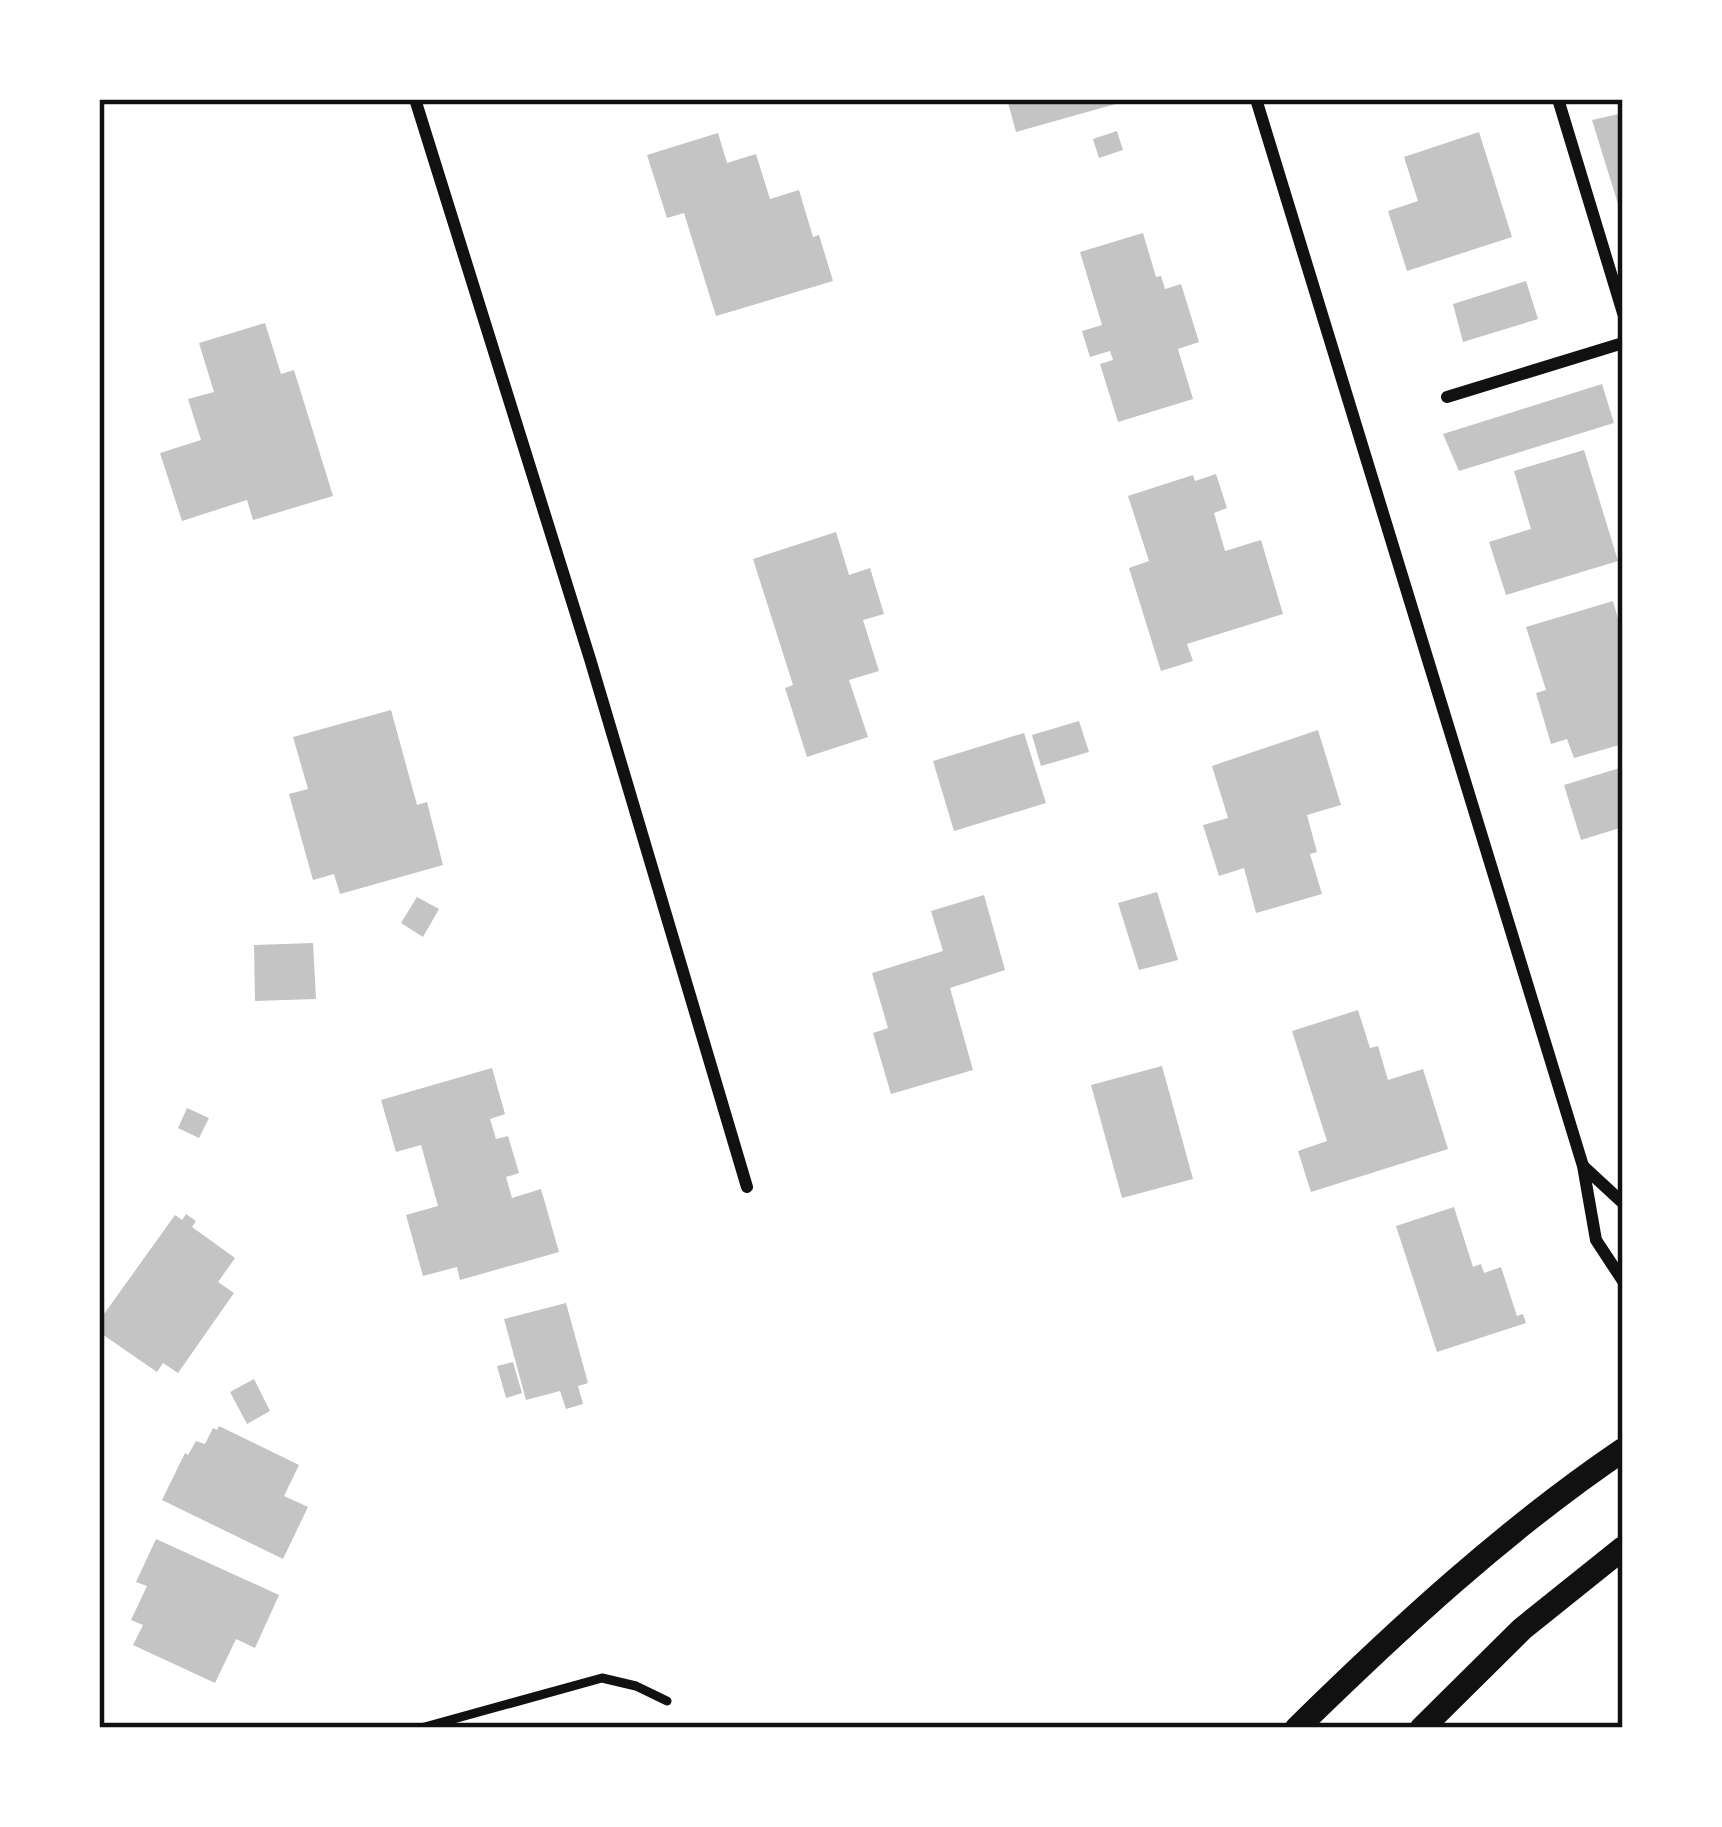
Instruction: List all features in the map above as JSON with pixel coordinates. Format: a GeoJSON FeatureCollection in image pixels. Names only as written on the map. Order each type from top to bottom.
{"type":"FeatureCollection","features":[{"type":"Feature","properties":{"kind":"main road"},"geometry":{"type":"LineString","coordinates":[[1297,1728],[1462,1577],[1623,1450]]}},
{"type":"Feature","properties":{"kind":"main road"},"geometry":{"type":"LineString","coordinates":[[1422,1728],[1522,1629],[1623,1548]]}},
{"type":"Feature","properties":{"kind":"street"},"geometry":{"type":"LineString","coordinates":[[415,99],[590,659],[747,1187]]}},
{"type":"Feature","properties":{"kind":"street"},"geometry":{"type":"LineString","coordinates":[[1256,99],[1583,1166],[1596,1240],[1623,1281]]}},
{"type":"Feature","properties":{"kind":"street"},"geometry":{"type":"LineString","coordinates":[[1558,99],[1623,313]]}},
{"type":"Feature","properties":{"kind":"street"},"geometry":{"type":"LineString","coordinates":[[1447,397],[1623,343]]}},
{"type":"Feature","properties":{"kind":"street"},"geometry":{"type":"LineString","coordinates":[[1583,1166],[1623,1203]]}},
{"type":"Feature","properties":{"kind":"lane"},"geometry":{"type":"LineString","coordinates":[[421,1728],[602,1678],[637,1686],[667,1700]]}},
{"type":"Feature","properties":{"kind":"building"},"geometry":{"type":"Polygon","coordinates":[[[1007,99],[1129,99],[1130,100],[1016,132],[1007,99]]]}},
{"type":"Feature","properties":{"kind":"building"},"geometry":{"type":"Polygon","coordinates":[[[1623,113],[1623,217],[1622,217],[1592,120],[1623,113]]]}},
{"type":"Feature","properties":{"kind":"building"},"geometry":{"type":"Polygon","coordinates":[[[1117,131],[1123,150],[1099,158],[1093,139],[1117,131]]]}},
{"type":"Feature","properties":{"kind":"building"},"geometry":{"type":"Polygon","coordinates":[[[1479,132],[1512,237],[1407,271],[1388,211],[1418,201],[1404,157],[1479,132]]]}},
{"type":"Feature","properties":{"kind":"building"},"geometry":{"type":"Polygon","coordinates":[[[718,133],[727,163],[756,154],[770,199],[799,190],[833,281],[716,316],[684,213],[667,218],[647,155],[718,133]]]}},
{"type":"Feature","properties":{"kind":"building"},"geometry":{"type":"Polygon","coordinates":[[[1143,233],[1156,277],[1161,276],[1165,289],[1181,284],[1199,342],[1178,349],[1193,399],[1118,422],[1100,364],[1113,360],[1110,351],[1090,357],[1082,331],[1102,325],[1080,252],[1143,233]]]}},
{"type":"Feature","properties":{"kind":"building"},"geometry":{"type":"Polygon","coordinates":[[[1526,281],[1538,319],[1463,342],[1453,304],[1526,281]]]}},
{"type":"Feature","properties":{"kind":"building"},"geometry":{"type":"Polygon","coordinates":[[[265,323],[281,374],[294,370],[333,496],[253,520],[247,500],[182,521],[160,453],[201,440],[188,399],[214,392],[199,343],[265,323]]]}},
{"type":"Feature","properties":{"kind":"building"},"geometry":{"type":"Polygon","coordinates":[[[1602,384],[1614,423],[1459,471],[1443,434],[1602,384]]]}},
{"type":"Feature","properties":{"kind":"building"},"geometry":{"type":"Polygon","coordinates":[[[1584,450],[1618,561],[1506,595],[1489,542],[1531,529],[1514,471],[1584,450]]]}},
{"type":"Feature","properties":{"kind":"building"},"geometry":{"type":"Polygon","coordinates":[[[1216,474],[1227,508],[1214,513],[1225,551],[1261,540],[1283,614],[1187,644],[1193,661],[1161,671],[1129,568],[1149,561],[1128,496],[1193,475],[1195,481],[1216,474]]]}},
{"type":"Feature","properties":{"kind":"building"},"geometry":{"type":"Polygon","coordinates":[[[836,532],[849,575],[870,568],[884,614],[863,620],[879,671],[849,680],[868,737],[807,757],[785,688],[793,685],[753,559],[836,532]]]}},
{"type":"Feature","properties":{"kind":"building"},"geometry":{"type":"Polygon","coordinates":[[[1613,601],[1623,637],[1623,723],[1618,725],[1623,744],[1574,758],[1567,739],[1551,744],[1536,693],[1546,690],[1526,627],[1613,601]]]}},
{"type":"Feature","properties":{"kind":"building"},"geometry":{"type":"Polygon","coordinates":[[[391,710],[417,805],[427,802],[443,865],[340,894],[334,874],[313,880],[289,794],[308,789],[293,737],[391,710]]]}},
{"type":"Feature","properties":{"kind":"building"},"geometry":{"type":"Polygon","coordinates":[[[1079,721],[1089,752],[1041,766],[1032,735],[1079,721]]]}},
{"type":"Feature","properties":{"kind":"building"},"geometry":{"type":"Polygon","coordinates":[[[1318,730],[1341,805],[1307,815],[1317,852],[1310,854],[1322,894],[1256,913],[1244,868],[1219,876],[1203,825],[1228,818],[1212,766],[1318,730]]]}},
{"type":"Feature","properties":{"kind":"building"},"geometry":{"type":"Polygon","coordinates":[[[1024,733],[1046,803],[954,831],[933,761],[1024,733]]]}},
{"type":"Feature","properties":{"kind":"building"},"geometry":{"type":"Polygon","coordinates":[[[1623,767],[1623,827],[1581,840],[1564,785],[1623,767]]]}},
{"type":"Feature","properties":{"kind":"building"},"geometry":{"type":"Polygon","coordinates":[[[1157,892],[1178,960],[1139,970],[1118,903],[1157,892]]]}},
{"type":"Feature","properties":{"kind":"building"},"geometry":{"type":"Polygon","coordinates":[[[984,895],[1005,970],[950,988],[973,1070],[891,1094],[873,1033],[888,1028],[872,973],[943,951],[931,911],[984,895]]]}},
{"type":"Feature","properties":{"kind":"building"},"geometry":{"type":"Polygon","coordinates":[[[417,897],[439,909],[423,937],[401,923],[417,897]]]}},
{"type":"Feature","properties":{"kind":"building"},"geometry":{"type":"Polygon","coordinates":[[[313,943],[316,999],[255,1001],[254,945],[313,943]]]}},
{"type":"Feature","properties":{"kind":"building"},"geometry":{"type":"Polygon","coordinates":[[[1358,1010],[1370,1048],[1378,1046],[1388,1080],[1423,1069],[1448,1149],[1311,1192],[1298,1151],[1327,1141],[1292,1031],[1358,1010]]]}},
{"type":"Feature","properties":{"kind":"building"},"geometry":{"type":"Polygon","coordinates":[[[1162,1066],[1193,1179],[1122,1198],[1091,1085],[1162,1066]]]}},
{"type":"Feature","properties":{"kind":"building"},"geometry":{"type":"Polygon","coordinates":[[[492,1068],[505,1114],[490,1119],[496,1139],[508,1136],[519,1173],[506,1177],[512,1198],[541,1189],[559,1252],[460,1280],[457,1267],[423,1276],[406,1215],[438,1206],[421,1145],[396,1152],[381,1100],[492,1068]]]}},
{"type":"Feature","properties":{"kind":"building"},"geometry":{"type":"Polygon","coordinates":[[[187,1108],[209,1118],[199,1138],[178,1128],[187,1108]]]}},
{"type":"Feature","properties":{"kind":"building"},"geometry":{"type":"Polygon","coordinates":[[[1454,1207],[1473,1267],[1481,1264],[1484,1273],[1501,1267],[1517,1316],[1523,1314],[1526,1323],[1437,1352],[1396,1226],[1454,1207]]]}},
{"type":"Feature","properties":{"kind":"building"},"geometry":{"type":"Polygon","coordinates":[[[186,1214],[196,1221],[192,1227],[235,1258],[218,1282],[234,1293],[178,1373],[163,1363],[157,1372],[99,1332],[99,1321],[175,1215],[182,1220],[186,1214]]]}},
{"type":"Feature","properties":{"kind":"building"},"geometry":{"type":"Polygon","coordinates":[[[566,1303],[588,1383],[578,1386],[583,1404],[566,1409],[560,1391],[526,1400],[504,1319],[566,1303]]]}},
{"type":"Feature","properties":{"kind":"building"},"geometry":{"type":"Polygon","coordinates":[[[513,1362],[522,1393],[506,1398],[497,1366],[513,1362]]]}},
{"type":"Feature","properties":{"kind":"building"},"geometry":{"type":"Polygon","coordinates":[[[254,1379],[270,1411],[247,1424],[230,1392],[254,1379]]]}},
{"type":"Feature","properties":{"kind":"building"},"geometry":{"type":"Polygon","coordinates":[[[219,1426],[299,1465],[284,1496],[308,1507],[283,1559],[162,1500],[185,1453],[196,1441],[205,1444],[219,1426]]]}},
{"type":"Feature","properties":{"kind":"building"},"geometry":{"type":"Polygon","coordinates":[[[156,1539],[279,1595],[255,1648],[236,1639],[215,1683],[133,1645],[143,1625],[131,1620],[147,1586],[136,1582],[156,1539]]]}}]}
